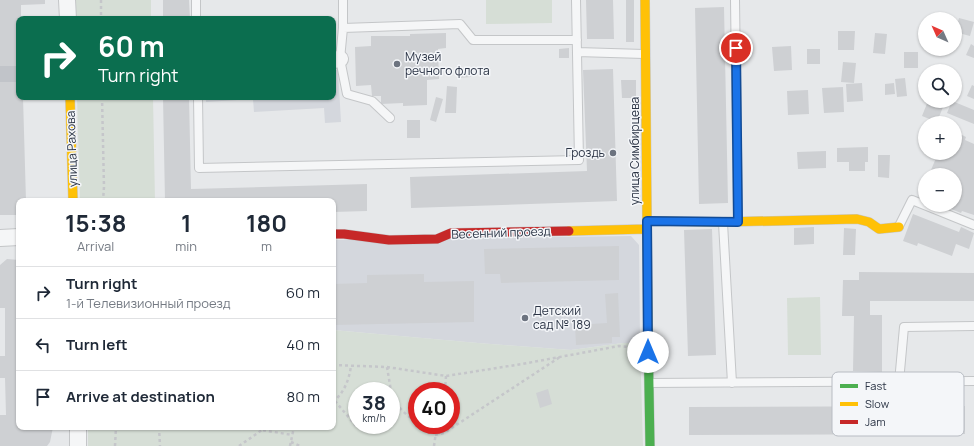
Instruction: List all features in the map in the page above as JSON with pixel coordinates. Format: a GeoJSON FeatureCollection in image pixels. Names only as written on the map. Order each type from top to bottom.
{"type":"FeatureCollection","features":[{"type":"Feature","properties":{"kind":"street"},"geometry":{"type":"LineString","coordinates":[[67,0],[68,16]]}},
{"type":"Feature","properties":{"kind":"street","name":"улица Симбирцева"},"geometry":{"type":"LineString","coordinates":[[645,0],[648,383],[650,446]]}},
{"type":"Feature","properties":{"kind":"street","name":"улица Рахова"},"geometry":{"type":"LineString","coordinates":[[70,100],[73,198]]}},
{"type":"Feature","properties":{"kind":"street","name":"Весенний проезд"},"geometry":{"type":"LineString","coordinates":[[336,234],[389,240],[437,240],[451,233],[723,222],[857,219],[869,222],[879,229],[899,227]]}},
{"type":"Feature","properties":{"kind":"street"},"geometry":{"type":"LineString","coordinates":[[0,238],[16,237]]}},
{"type":"Feature","properties":{"kind":"street"},"geometry":{"type":"LineString","coordinates":[[78,430],[78,446]]}},
{"type":"Feature","properties":{"kind":"lane"},"geometry":{"type":"LineString","coordinates":[[196,0],[196,16]]}},
{"type":"Feature","properties":{"kind":"lane"},"geometry":{"type":"LineString","coordinates":[[343,0],[343,28],[337,60],[347,94],[372,101],[390,118]]}},
{"type":"Feature","properties":{"kind":"lane"},"geometry":{"type":"LineString","coordinates":[[198,100],[199,168],[579,160],[576,0]]}},
{"type":"Feature","properties":{"kind":"lane"},"geometry":{"type":"LineString","coordinates":[[735,0],[738,222]]}},
{"type":"Feature","properties":{"kind":"lane"},"geometry":{"type":"LineString","coordinates":[[343,28],[460,24],[473,40],[577,40]]}},
{"type":"Feature","properties":{"kind":"lane"},"geometry":{"type":"LineString","coordinates":[[577,52],[646,54]]}},
{"type":"Feature","properties":{"kind":"lane"},"geometry":{"type":"LineString","coordinates":[[899,227],[912,200],[974,225]]}},
{"type":"Feature","properties":{"kind":"lane"},"geometry":{"type":"LineString","coordinates":[[723,222],[732,382]]}},
{"type":"Feature","properties":{"kind":"lane"},"geometry":{"type":"LineString","coordinates":[[900,372],[904,327],[974,326]]}},
{"type":"Feature","properties":{"kind":"lane"},"geometry":{"type":"LineString","coordinates":[[964,381],[974,381]]}},
{"type":"Feature","properties":{"kind":"lane"},"geometry":{"type":"LineString","coordinates":[[648,383],[832,382]]}},
{"type":"Feature","properties":{"kind":"path"},"geometry":{"type":"LineString","coordinates":[[101,0],[101,16]]}},
{"type":"Feature","properties":{"kind":"path"},"geometry":{"type":"LineString","coordinates":[[102,100],[104,198]]}},
{"type":"Feature","properties":{"kind":"path"},"geometry":{"type":"LineString","coordinates":[[336,365],[387,367],[446,376],[619,346],[636,347]]}},
{"type":"Feature","properties":{"kind":"path"},"geometry":{"type":"LineString","coordinates":[[434,446],[435,435],[444,433],[561,356]]}},
{"type":"Feature","properties":{"kind":"path"},"geometry":{"type":"LineString","coordinates":[[336,400],[346,387],[351,366]]}},
{"type":"Feature","properties":{"kind":"path"},"geometry":{"type":"LineString","coordinates":[[387,367],[390,382]]}},
{"type":"Feature","properties":{"kind":"path"},"geometry":{"type":"LineString","coordinates":[[446,376],[446,382]]}},
{"type":"Feature","properties":{"kind":"path"},"geometry":{"type":"LineString","coordinates":[[336,404],[348,417]]}},
{"type":"Feature","properties":{"kind":"path"},"geometry":{"type":"LineString","coordinates":[[400,407],[408,416]]}},
{"type":"Feature","properties":{"kind":"path"},"geometry":{"type":"LineString","coordinates":[[115,446],[116,430]]}},
{"type":"Feature","properties":{"kind":"path"},"geometry":{"type":"LineString","coordinates":[[159,430],[160,446]]}},
{"type":"Feature","properties":{"kind":"path"},"geometry":{"type":"LineString","coordinates":[[239,446],[262,430],[292,435]]}},
{"type":"Feature","properties":{"kind":"path"},"geometry":{"type":"LineString","coordinates":[[290,446],[293,430]]}},
{"type":"Feature","properties":{"kind":"path"},"geometry":{"type":"LineString","coordinates":[[291,442],[300,446]]}},
{"type":"Feature","properties":{"kind":"shaded area"},"geometry":{"type":"Polygon","coordinates":[[[75,0],[151,0],[151,16],[75,16],[75,0]]]}},
{"type":"Feature","properties":{"kind":"shaded area"},"geometry":{"type":"Polygon","coordinates":[[[486,0],[552,0],[552,23],[486,24],[486,0]]]}},
{"type":"Feature","properties":{"kind":"shaded area"},"geometry":{"type":"Polygon","coordinates":[[[336,70],[338,70],[341,122],[325,123],[324,108],[254,112],[253,100],[336,100],[336,70]]]}},
{"type":"Feature","properties":{"kind":"shaded area"},"geometry":{"type":"Polygon","coordinates":[[[77,100],[153,100],[155,198],[80,198],[77,100]]]}},
{"type":"Feature","properties":{"kind":"shaded area"},"geometry":{"type":"Polygon","coordinates":[[[206,100],[237,100],[206,102],[206,100]]]}},
{"type":"Feature","properties":{"kind":"shaded area"},"geometry":{"type":"Polygon","coordinates":[[[631,236],[639,245],[640,343],[623,343],[571,350],[336,330],[336,240],[631,236]]]}},
{"type":"Feature","properties":{"kind":"shaded area"},"geometry":{"type":"Polygon","coordinates":[[[820,297],[821,355],[788,355],[787,298],[820,297]]]}},
{"type":"Feature","properties":{"kind":"shaded area"},"geometry":{"type":"Polygon","coordinates":[[[336,330],[571,350],[623,343],[640,343],[643,446],[88,446],[88,430],[336,430],[336,330]]]}},
{"type":"Feature","properties":{"kind":"building"},"geometry":{"type":"Polygon","coordinates":[[[0,0],[45,0],[45,4],[21,5],[21,16],[16,16],[16,100],[23,100],[26,198],[16,198],[16,215],[0,215],[0,0]]]}},
{"type":"Feature","properties":{"kind":"building"},"geometry":{"type":"Polygon","coordinates":[[[163,0],[189,0],[190,16],[163,16],[163,0]]]}},
{"type":"Feature","properties":{"kind":"building"},"geometry":{"type":"Polygon","coordinates":[[[586,0],[613,0],[614,39],[587,39],[586,0]]]}},
{"type":"Feature","properties":{"kind":"building"},"geometry":{"type":"Polygon","coordinates":[[[626,0],[634,0],[634,42],[626,42],[626,0]]]}},
{"type":"Feature","properties":{"kind":"building"},"geometry":{"type":"Polygon","coordinates":[[[724,7],[728,203],[699,204],[695,8],[724,7]]]}},
{"type":"Feature","properties":{"kind":"building"},"geometry":{"type":"Polygon","coordinates":[[[962,19],[974,22],[970,36],[962,34],[962,19]]]}},
{"type":"Feature","properties":{"kind":"building"},"geometry":{"type":"Polygon","coordinates":[[[838,31],[855,31],[854,50],[838,50],[838,31]]]}},
{"type":"Feature","properties":{"kind":"building","name":"Музей речного флота"},"geometry":{"type":"Polygon","coordinates":[[[446,33],[446,48],[438,49],[439,79],[427,80],[427,105],[403,106],[403,103],[381,104],[381,96],[372,96],[371,85],[356,86],[355,47],[371,46],[371,36],[410,36],[410,34],[446,33]]]}},
{"type":"Feature","properties":{"kind":"building"},"geometry":{"type":"Polygon","coordinates":[[[875,33],[887,34],[885,54],[873,53],[875,33]]]}},
{"type":"Feature","properties":{"kind":"building"},"geometry":{"type":"Polygon","coordinates":[[[971,44],[974,46],[974,58],[966,55],[971,44]]]}},
{"type":"Feature","properties":{"kind":"building"},"geometry":{"type":"Polygon","coordinates":[[[791,46],[792,70],[774,71],[772,47],[791,46]]]}},
{"type":"Feature","properties":{"kind":"building"},"geometry":{"type":"Polygon","coordinates":[[[569,48],[569,58],[559,58],[559,49],[569,48]]]}},
{"type":"Feature","properties":{"kind":"building"},"geometry":{"type":"Polygon","coordinates":[[[807,49],[820,49],[820,64],[807,64],[807,49]]]}},
{"type":"Feature","properties":{"kind":"building"},"geometry":{"type":"Polygon","coordinates":[[[904,52],[918,52],[918,68],[904,68],[904,52]]]}},
{"type":"Feature","properties":{"kind":"building"},"geometry":{"type":"Polygon","coordinates":[[[843,62],[856,63],[854,83],[841,82],[843,62]]]}},
{"type":"Feature","properties":{"kind":"building"},"geometry":{"type":"Polygon","coordinates":[[[471,68],[471,77],[457,78],[457,69],[471,68]]]}},
{"type":"Feature","properties":{"kind":"building"},"geometry":{"type":"Polygon","coordinates":[[[613,69],[617,201],[411,208],[410,177],[587,171],[583,70],[613,69]]]}},
{"type":"Feature","properties":{"kind":"building"},"geometry":{"type":"Polygon","coordinates":[[[905,78],[907,96],[897,97],[895,79],[905,78]]]}},
{"type":"Feature","properties":{"kind":"building"},"geometry":{"type":"Polygon","coordinates":[[[621,80],[636,80],[636,98],[622,98],[621,80]]]}},
{"type":"Feature","properties":{"kind":"building"},"geometry":{"type":"Polygon","coordinates":[[[862,83],[863,101],[847,102],[846,84],[862,83]]]}},
{"type":"Feature","properties":{"kind":"building"},"geometry":{"type":"Polygon","coordinates":[[[894,83],[895,94],[885,95],[885,84],[894,83]]]}},
{"type":"Feature","properties":{"kind":"building"},"geometry":{"type":"Polygon","coordinates":[[[972,85],[974,86],[974,99],[967,96],[972,85]]]}},
{"type":"Feature","properties":{"kind":"building"},"geometry":{"type":"Polygon","coordinates":[[[447,86],[457,87],[456,113],[445,113],[447,86]]]}},
{"type":"Feature","properties":{"kind":"building"},"geometry":{"type":"Polygon","coordinates":[[[843,87],[844,112],[824,113],[822,88],[843,87]]]}},
{"type":"Feature","properties":{"kind":"building"},"geometry":{"type":"Polygon","coordinates":[[[808,90],[809,114],[788,115],[787,91],[808,90]]]}},
{"type":"Feature","properties":{"kind":"building"},"geometry":{"type":"Polygon","coordinates":[[[436,97],[443,99],[436,122],[430,120],[436,97]]]}},
{"type":"Feature","properties":{"kind":"building"},"geometry":{"type":"Polygon","coordinates":[[[163,100],[189,100],[191,189],[367,184],[367,211],[336,212],[336,198],[165,198],[163,100]]]}},
{"type":"Feature","properties":{"kind":"building"},"geometry":{"type":"Polygon","coordinates":[[[962,105],[974,110],[974,124],[962,119],[962,116],[954,116],[947,113],[949,108],[962,108],[962,105]]]}},
{"type":"Feature","properties":{"kind":"building"},"geometry":{"type":"Polygon","coordinates":[[[925,108],[943,108],[939,116],[922,116],[925,108]]]}},
{"type":"Feature","properties":{"kind":"building"},"geometry":{"type":"Polygon","coordinates":[[[407,120],[420,120],[420,138],[407,138],[407,120]]]}},
{"type":"Feature","properties":{"kind":"building"},"geometry":{"type":"Polygon","coordinates":[[[962,135],[966,137],[965,140],[974,144],[974,215],[962,211],[962,168],[932,168],[935,160],[962,160],[962,135]]]}},
{"type":"Feature","properties":{"kind":"building"},"geometry":{"type":"Polygon","coordinates":[[[868,147],[868,162],[865,162],[865,171],[849,171],[849,162],[837,162],[837,148],[868,147]]]}},
{"type":"Feature","properties":{"kind":"building"},"geometry":{"type":"Polygon","coordinates":[[[826,151],[826,168],[798,169],[797,152],[826,151]]]}},
{"type":"Feature","properties":{"kind":"building"},"geometry":{"type":"Polygon","coordinates":[[[878,155],[890,155],[889,178],[878,177],[878,155]]]}},
{"type":"Feature","properties":{"kind":"building"},"geometry":{"type":"Polygon","coordinates":[[[913,214],[959,232],[961,227],[974,233],[969,249],[956,244],[952,256],[918,243],[917,246],[903,241],[913,214]]]}},
{"type":"Feature","properties":{"kind":"building"},"geometry":{"type":"Polygon","coordinates":[[[814,227],[814,244],[794,245],[794,228],[814,227]]]}},
{"type":"Feature","properties":{"kind":"building"},"geometry":{"type":"Polygon","coordinates":[[[844,228],[856,229],[855,255],[843,255],[844,228]]]}},
{"type":"Feature","properties":{"kind":"building"},"geometry":{"type":"Polygon","coordinates":[[[712,229],[716,355],[688,356],[684,230],[712,229]]]}},
{"type":"Feature","properties":{"kind":"building"},"geometry":{"type":"Polygon","coordinates":[[[619,246],[619,280],[501,283],[500,274],[485,274],[484,249],[619,246]]]}},
{"type":"Feature","properties":{"kind":"building"},"geometry":{"type":"Polygon","coordinates":[[[7,259],[16,260],[16,430],[52,430],[50,442],[47,446],[0,446],[0,415],[6,415],[5,378],[0,378],[0,356],[5,356],[5,308],[0,308],[0,265],[7,259]]]}},
{"type":"Feature","properties":{"kind":"building"},"geometry":{"type":"Polygon","coordinates":[[[859,272],[974,273],[974,301],[870,301],[870,315],[882,315],[882,372],[853,371],[854,316],[842,316],[843,280],[859,280],[859,272]]]}},
{"type":"Feature","properties":{"kind":"building"},"geometry":{"type":"Polygon","coordinates":[[[424,274],[424,282],[474,281],[474,322],[336,325],[336,284],[367,283],[367,275],[424,274]]]}},
{"type":"Feature","properties":{"kind":"building"},"geometry":{"type":"Polygon","coordinates":[[[618,293],[620,337],[612,337],[612,343],[576,345],[575,325],[607,323],[605,294],[618,293]]]}},
{"type":"Feature","properties":{"kind":"building"},"geometry":{"type":"Polygon","coordinates":[[[548,389],[552,404],[540,408],[536,393],[548,389]]]}},
{"type":"Feature","properties":{"kind":"building"},"geometry":{"type":"Polygon","coordinates":[[[832,406],[832,434],[689,435],[689,407],[832,406]]]}},
{"type":"Feature","properties":{"kind":"building"},"geometry":{"type":"Polygon","coordinates":[[[965,406],[965,434],[964,434],[965,406]]]}},
{"type":"Feature","properties":{"kind":"tunnel"},"geometry":{"type":"LineString","coordinates":[[0,74],[16,74]]}},
{"type":"Feature","properties":{"kind":"traffic: fast"},"geometry":{"type":"LineString","coordinates":[[648,330],[650,446]]}},
{"type":"Feature","properties":{"kind":"traffic: slow"},"geometry":{"type":"LineString","coordinates":[[645,0],[648,330]]}},
{"type":"Feature","properties":{"kind":"traffic: slow"},"geometry":{"type":"LineString","coordinates":[[70,100],[73,198]]}},
{"type":"Feature","properties":{"kind":"traffic: slow"},"geometry":{"type":"LineString","coordinates":[[647,221],[723,222],[857,219],[869,222],[879,229],[899,227]]}},
{"type":"Feature","properties":{"kind":"traffic: slow"},"geometry":{"type":"LineString","coordinates":[[569,231],[647,229]]}},
{"type":"Feature","properties":{"kind":"traffic: jam"},"geometry":{"type":"LineString","coordinates":[[336,234],[389,240],[437,239],[451,233],[569,231]]}},
{"type":"Feature","properties":{"kind":"place","name":"Музей речного флота"},"geometry":{"type":"Point","coordinates":[397,64]}},
{"type":"Feature","properties":{"kind":"place","name":"Гроздь"},"geometry":{"type":"Point","coordinates":[613,153]}},
{"type":"Feature","properties":{"kind":"place","name":"Детский сад № 189"},"geometry":{"type":"Point","coordinates":[525,318]}},
{"type":"Feature","properties":{"kind":"route"},"geometry":{"type":"LineString","coordinates":[[648,352],[647,221],[738,222],[736,48]]}}]}
